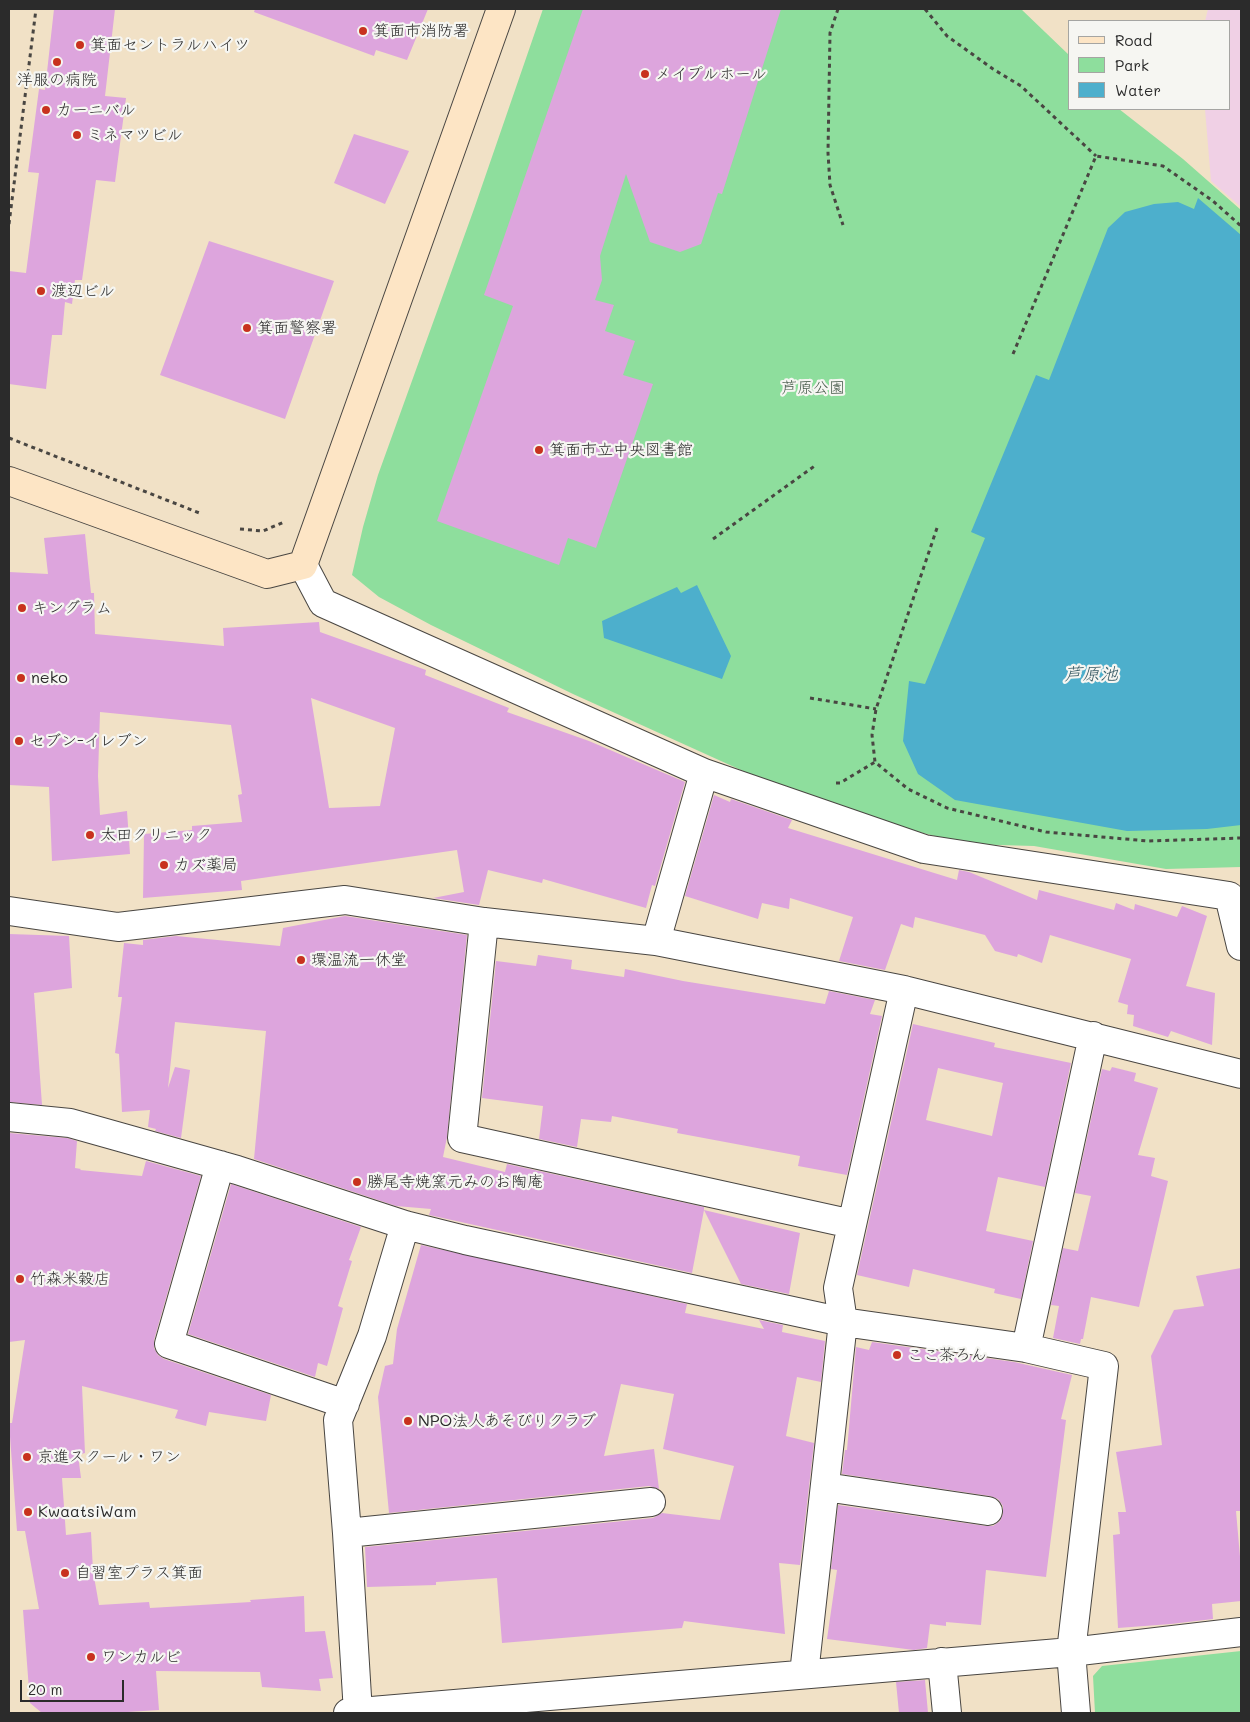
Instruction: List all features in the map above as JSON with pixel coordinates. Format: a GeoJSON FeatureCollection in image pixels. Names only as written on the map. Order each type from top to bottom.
{"type":"FeatureCollection","features":[{"type":"Feature","properties":{"kind":"street"},"geometry":{"type":"LineString","coordinates":[[501,9],[303,565],[323,603],[704,773],[924,849],[1229,896],[1241,946]]}},
{"type":"Feature","properties":{"kind":"street"},"geometry":{"type":"LineString","coordinates":[[9,481],[268,574],[303,565]]}},
{"type":"Feature","properties":{"kind":"street"},"geometry":{"type":"LineString","coordinates":[[656,941],[704,773]]}},
{"type":"Feature","properties":{"kind":"street"},"geometry":{"type":"LineString","coordinates":[[9,911],[118,927],[345,900],[484,922],[656,941],[904,990],[1241,1073]]}},
{"type":"Feature","properties":{"kind":"street"},"geometry":{"type":"LineString","coordinates":[[484,922],[462,1138],[852,1224]]}},
{"type":"Feature","properties":{"kind":"street"},"geometry":{"type":"LineString","coordinates":[[804,1674],[843,1322],[838,1288],[904,990]]}},
{"type":"Feature","properties":{"kind":"street"},"geometry":{"type":"LineString","coordinates":[[1026,1348],[1093,1036]]}},
{"type":"Feature","properties":{"kind":"street"},"geometry":{"type":"LineString","coordinates":[[9,1117],[70,1123],[220,1165],[404,1225],[465,1240],[843,1322],[1026,1348],[1104,1366],[1071,1652],[1076,1713]]}},
{"type":"Feature","properties":{"kind":"street"},"geometry":{"type":"LineString","coordinates":[[220,1165],[169,1344],[345,1404]]}},
{"type":"Feature","properties":{"kind":"street"},"geometry":{"type":"LineString","coordinates":[[404,1225],[372,1336],[338,1420],[347,1533],[354,1713],[1071,1652],[1241,1632]]}},
{"type":"Feature","properties":{"kind":"street"},"geometry":{"type":"LineString","coordinates":[[825,1486],[988,1511]]}},
{"type":"Feature","properties":{"kind":"street"},"geometry":{"type":"LineString","coordinates":[[347,1533],[651,1502]]}},
{"type":"Feature","properties":{"kind":"street"},"geometry":{"type":"LineString","coordinates":[[942,1662],[947,1713]]}},
{"type":"Feature","properties":{"kind":"path"},"geometry":{"type":"LineString","coordinates":[[9,224],[36,9]]}},
{"type":"Feature","properties":{"kind":"path"},"geometry":{"type":"LineString","coordinates":[[838,9],[830,33],[828,153],[830,185],[843,225]]}},
{"type":"Feature","properties":{"kind":"path"},"geometry":{"type":"LineString","coordinates":[[925,9],[946,36],[1021,86],[1096,156],[1163,166],[1213,201],[1241,226]]}},
{"type":"Feature","properties":{"kind":"path"},"geometry":{"type":"LineString","coordinates":[[1013,354],[1096,156]]}},
{"type":"Feature","properties":{"kind":"path"},"geometry":{"type":"LineString","coordinates":[[9,438],[211,518]]}},
{"type":"Feature","properties":{"kind":"path"},"geometry":{"type":"LineString","coordinates":[[713,538],[816,465]]}},
{"type":"Feature","properties":{"kind":"path"},"geometry":{"type":"LineString","coordinates":[[239,528],[263,531],[288,520]]}},
{"type":"Feature","properties":{"kind":"path"},"geometry":{"type":"LineString","coordinates":[[937,528],[876,709],[872,734],[875,762],[908,789],[947,808],[1046,832],[1148,841],[1241,838]]}},
{"type":"Feature","properties":{"kind":"path"},"geometry":{"type":"LineString","coordinates":[[810,698],[876,709]]}},
{"type":"Feature","properties":{"kind":"shaded area"},"geometry":{"type":"Polygon","coordinates":[[[1208,9],[1241,9],[1241,207],[1211,181],[1205,110],[1230,110],[1230,20],[1205,20],[1208,9]]]}},
{"type":"Feature","properties":{"kind":"green space","name":"芦原公園"},"geometry":{"type":"Polygon","coordinates":[[[543,9],[1021,9],[1068,54],[1068,110],[1120,110],[1183,159],[1241,210],[1241,867],[1166,869],[1034,846],[965,844],[878,821],[785,790],[573,694],[431,625],[379,597],[352,575],[378,475],[474,209],[543,9]]]}},
{"type":"Feature","properties":{"kind":"green space"},"geometry":{"type":"Polygon","coordinates":[[[1241,1651],[1241,1713],[1095,1713],[1093,1676],[1102,1666],[1241,1651]]]}},
{"type":"Feature","properties":{"kind":"water","name":"芦原池"},"geometry":{"type":"Polygon","coordinates":[[[1198,198],[1241,235],[1241,825],[1207,829],[1127,831],[955,800],[918,774],[903,741],[909,681],[925,684],[985,538],[971,532],[1036,375],[1049,380],[1108,228],[1125,212],[1154,204],[1178,202],[1194,209],[1198,198]]]}},
{"type":"Feature","properties":{"kind":"water"},"geometry":{"type":"Polygon","coordinates":[[[697,585],[731,656],[722,679],[604,638],[602,621],[677,587],[681,593],[697,585]]]}},
{"type":"Feature","properties":{"kind":"building"},"geometry":{"type":"Polygon","coordinates":[[[54,9],[115,9],[105,96],[126,98],[115,182],[96,180],[82,280],[75,280],[72,304],[65,302],[62,335],[52,335],[46,389],[9,384],[9,271],[26,273],[39,173],[28,172],[39,89],[45,90],[54,9]]]}},
{"type":"Feature","properties":{"kind":"building","name":"箕面市消防署"},"geometry":{"type":"Polygon","coordinates":[[[255,9],[428,9],[407,60],[376,50],[374,56],[254,12],[255,9]]]}},
{"type":"Feature","properties":{"kind":"building"},"geometry":{"type":"Polygon","coordinates":[[[583,9],[781,9],[722,194],[718,193],[701,244],[680,252],[650,242],[626,174],[600,256],[602,280],[595,300],[614,305],[605,331],[635,341],[623,375],[653,384],[596,548],[568,538],[559,565],[437,521],[513,306],[484,295],[583,9]]]}},
{"type":"Feature","properties":{"kind":"building"},"geometry":{"type":"Polygon","coordinates":[[[354,134],[409,151],[385,204],[334,183],[354,134]]]}},
{"type":"Feature","properties":{"kind":"building","name":"箕面警察署"},"geometry":{"type":"Polygon","coordinates":[[[209,241],[334,281],[285,419],[160,375],[209,241]]]}},
{"type":"Feature","properties":{"kind":"building"},"geometry":{"type":"Polygon","coordinates":[[[85,534],[91,593],[94,593],[95,634],[224,646],[223,628],[319,622],[320,632],[426,670],[425,675],[509,708],[507,712],[589,741],[685,782],[655,886],[652,885],[646,908],[543,879],[542,883],[488,870],[479,905],[433,898],[464,892],[457,850],[241,881],[242,890],[143,898],[144,834],[192,830],[192,826],[242,822],[238,795],[242,794],[231,725],[100,712],[98,776],[100,815],[127,811],[130,854],[52,861],[49,787],[9,785],[9,572],[48,574],[44,538],[85,534]],[[311,698],[329,808],[380,806],[395,728],[311,698]]]}},
{"type":"Feature","properties":{"kind":"building"},"geometry":{"type":"Polygon","coordinates":[[[714,795],[730,802],[731,799],[792,820],[788,828],[957,880],[959,870],[969,872],[1037,900],[1039,890],[1114,910],[1116,903],[1134,910],[1135,904],[1177,917],[1182,906],[1207,916],[1186,986],[1215,993],[1212,1045],[1171,1031],[1168,1037],[1133,1026],[1134,1015],[1127,1014],[1128,1005],[1118,1002],[1131,959],[1050,935],[1042,963],[1018,954],[1017,957],[995,951],[985,935],[915,917],[913,928],[901,924],[885,970],[839,961],[853,917],[790,898],[789,909],[762,903],[758,919],[685,896],[714,795]]]}},
{"type":"Feature","properties":{"kind":"building"},"geometry":{"type":"Polygon","coordinates":[[[345,916],[467,935],[447,1137],[443,1157],[505,1172],[507,1164],[704,1207],[692,1273],[429,1215],[431,1209],[396,1206],[254,1159],[266,1031],[175,1022],[168,1088],[175,1067],[190,1070],[181,1138],[155,1131],[156,1129],[148,1127],[150,1110],[122,1112],[119,1054],[115,1053],[122,997],[118,997],[124,943],[143,945],[143,940],[176,936],[280,946],[283,928],[345,916]]]}},
{"type":"Feature","properties":{"kind":"building"},"geometry":{"type":"Polygon","coordinates":[[[9,934],[69,936],[72,988],[34,993],[42,1105],[9,1102],[9,934]]]}},
{"type":"Feature","properties":{"kind":"building"},"geometry":{"type":"Polygon","coordinates":[[[538,955],[572,960],[571,969],[624,977],[625,969],[683,981],[825,1004],[829,991],[875,1000],[870,1014],[882,1016],[847,1175],[798,1166],[800,1156],[677,1133],[678,1129],[612,1116],[611,1122],[581,1119],[577,1147],[539,1139],[543,1106],[482,1098],[496,961],[536,966],[538,955]]]}},
{"type":"Feature","properties":{"kind":"building"},"geometry":{"type":"Polygon","coordinates":[[[913,1024],[995,1043],[994,1047],[1071,1063],[1045,1187],[998,1177],[986,1231],[1033,1241],[1021,1299],[994,1293],[995,1289],[913,1269],[909,1287],[857,1275],[913,1024]],[[938,1068],[926,1120],[992,1136],[1003,1083],[938,1068]]]}},
{"type":"Feature","properties":{"kind":"building"},"geometry":{"type":"Polygon","coordinates":[[[1112,1067],[1136,1073],[1134,1081],[1158,1088],[1138,1155],[1155,1158],[1151,1176],[1168,1181],[1139,1307],[1091,1297],[1083,1339],[1081,1339],[1080,1344],[1053,1338],[1059,1306],[1051,1305],[1063,1248],[1078,1251],[1091,1196],[1075,1193],[1102,1069],[1110,1071],[1112,1067]]]}},
{"type":"Feature","properties":{"kind":"building"},"geometry":{"type":"Polygon","coordinates":[[[9,1133],[67,1138],[77,1141],[75,1168],[80,1170],[142,1176],[146,1161],[201,1176],[154,1340],[154,1348],[158,1355],[164,1359],[271,1395],[266,1421],[209,1412],[206,1426],[175,1418],[178,1410],[82,1386],[85,1453],[78,1455],[81,1478],[62,1478],[66,1535],[91,1532],[93,1571],[99,1605],[149,1602],[150,1608],[251,1602],[250,1600],[304,1596],[305,1632],[325,1631],[333,1678],[319,1679],[321,1691],[262,1687],[260,1672],[156,1671],[159,1710],[112,1713],[42,1713],[30,1703],[23,1610],[39,1609],[25,1531],[17,1531],[9,1423],[12,1423],[25,1340],[9,1342],[9,1133]]]}},
{"type":"Feature","properties":{"kind":"building"},"geometry":{"type":"Polygon","coordinates":[[[231,1184],[361,1227],[349,1260],[352,1261],[338,1306],[343,1308],[327,1366],[318,1363],[315,1377],[188,1334],[231,1184]]]}},
{"type":"Feature","properties":{"kind":"building"},"geometry":{"type":"Polygon","coordinates":[[[704,1210],[800,1233],[789,1294],[741,1284],[704,1210]]]}},
{"type":"Feature","properties":{"kind":"building"},"geometry":{"type":"Polygon","coordinates":[[[421,1245],[687,1304],[685,1313],[764,1329],[759,1320],[783,1325],[782,1332],[825,1341],[821,1382],[797,1377],[786,1436],[814,1443],[800,1565],[779,1563],[785,1634],[684,1621],[682,1628],[502,1643],[497,1578],[436,1582],[436,1585],[367,1587],[365,1547],[653,1518],[662,1513],[720,1520],[734,1466],[663,1449],[674,1394],[621,1384],[604,1456],[654,1449],[659,1489],[649,1486],[389,1513],[378,1397],[385,1366],[393,1364],[397,1329],[421,1245]]]}},
{"type":"Feature","properties":{"kind":"building"},"geometry":{"type":"Polygon","coordinates":[[[1241,1268],[1241,1511],[1236,1511],[1241,1568],[1241,1601],[1212,1604],[1213,1619],[1118,1628],[1113,1535],[1120,1534],[1118,1512],[1126,1512],[1116,1452],[1162,1445],[1151,1356],[1174,1310],[1204,1306],[1196,1276],[1241,1268]]]}},
{"type":"Feature","properties":{"kind":"building"},"geometry":{"type":"Polygon","coordinates":[[[872,1342],[1014,1362],[1072,1375],[1061,1419],[1066,1420],[1046,1577],[986,1570],[981,1625],[946,1622],[946,1626],[930,1624],[927,1648],[914,1650],[827,1639],[837,1570],[831,1569],[838,1505],[986,1526],[993,1526],[1000,1521],[1003,1514],[1003,1506],[998,1499],[990,1496],[842,1474],[845,1450],[847,1450],[856,1347],[869,1350],[872,1342]]]}},
{"type":"Feature","properties":{"kind":"building"},"geometry":{"type":"Polygon","coordinates":[[[925,1680],[928,1713],[899,1713],[896,1682],[925,1680]]]}},
{"type":"Feature","properties":{"kind":"place","name":"箕面市消防署"},"geometry":{"type":"Point","coordinates":[363,31]}},
{"type":"Feature","properties":{"kind":"place","name":"箕面セントラルハイツ"},"geometry":{"type":"Point","coordinates":[80,45]}},
{"type":"Feature","properties":{"kind":"place","name":"洋服の病院"},"geometry":{"type":"Point","coordinates":[57,62]}},
{"type":"Feature","properties":{"kind":"place","name":"メイプルホール"},"geometry":{"type":"Point","coordinates":[645,74]}},
{"type":"Feature","properties":{"kind":"place","name":"カーニバル"},"geometry":{"type":"Point","coordinates":[46,110]}},
{"type":"Feature","properties":{"kind":"place","name":"ミネマツビル"},"geometry":{"type":"Point","coordinates":[77,135]}},
{"type":"Feature","properties":{"kind":"place","name":"渡辺ビル"},"geometry":{"type":"Point","coordinates":[41,291]}},
{"type":"Feature","properties":{"kind":"place","name":"箕面警察署"},"geometry":{"type":"Point","coordinates":[247,328]}},
{"type":"Feature","properties":{"kind":"place","name":"箕面市立中央図書館"},"geometry":{"type":"Point","coordinates":[539,450]}},
{"type":"Feature","properties":{"kind":"place","name":"キングラム"},"geometry":{"type":"Point","coordinates":[22,608]}},
{"type":"Feature","properties":{"kind":"place","name":"neko"},"geometry":{"type":"Point","coordinates":[21,678]}},
{"type":"Feature","properties":{"kind":"place","name":"セブン-イレブン"},"geometry":{"type":"Point","coordinates":[19,741]}},
{"type":"Feature","properties":{"kind":"place","name":"太田クリニック"},"geometry":{"type":"Point","coordinates":[90,835]}},
{"type":"Feature","properties":{"kind":"place","name":"カズ薬局"},"geometry":{"type":"Point","coordinates":[164,865]}},
{"type":"Feature","properties":{"kind":"place","name":"環温流一休堂"},"geometry":{"type":"Point","coordinates":[301,960]}},
{"type":"Feature","properties":{"kind":"place","name":"勝尾寺焼窯元みのお陶庵"},"geometry":{"type":"Point","coordinates":[357,1182]}},
{"type":"Feature","properties":{"kind":"place","name":"竹森米穀店"},"geometry":{"type":"Point","coordinates":[20,1279]}},
{"type":"Feature","properties":{"kind":"place","name":"ここ茶ろん"},"geometry":{"type":"Point","coordinates":[897,1355]}},
{"type":"Feature","properties":{"kind":"place","name":"NPO法人あそびりクラブ"},"geometry":{"type":"Point","coordinates":[408,1421]}},
{"type":"Feature","properties":{"kind":"place","name":"京進スクール・ワン"},"geometry":{"type":"Point","coordinates":[27,1457]}},
{"type":"Feature","properties":{"kind":"place","name":"KwaatsiWam"},"geometry":{"type":"Point","coordinates":[28,1512]}},
{"type":"Feature","properties":{"kind":"place","name":"自習室プラス箕面"},"geometry":{"type":"Point","coordinates":[65,1573]}},
{"type":"Feature","properties":{"kind":"place","name":"ワンカルビ"},"geometry":{"type":"Point","coordinates":[91,1657]}}]}
